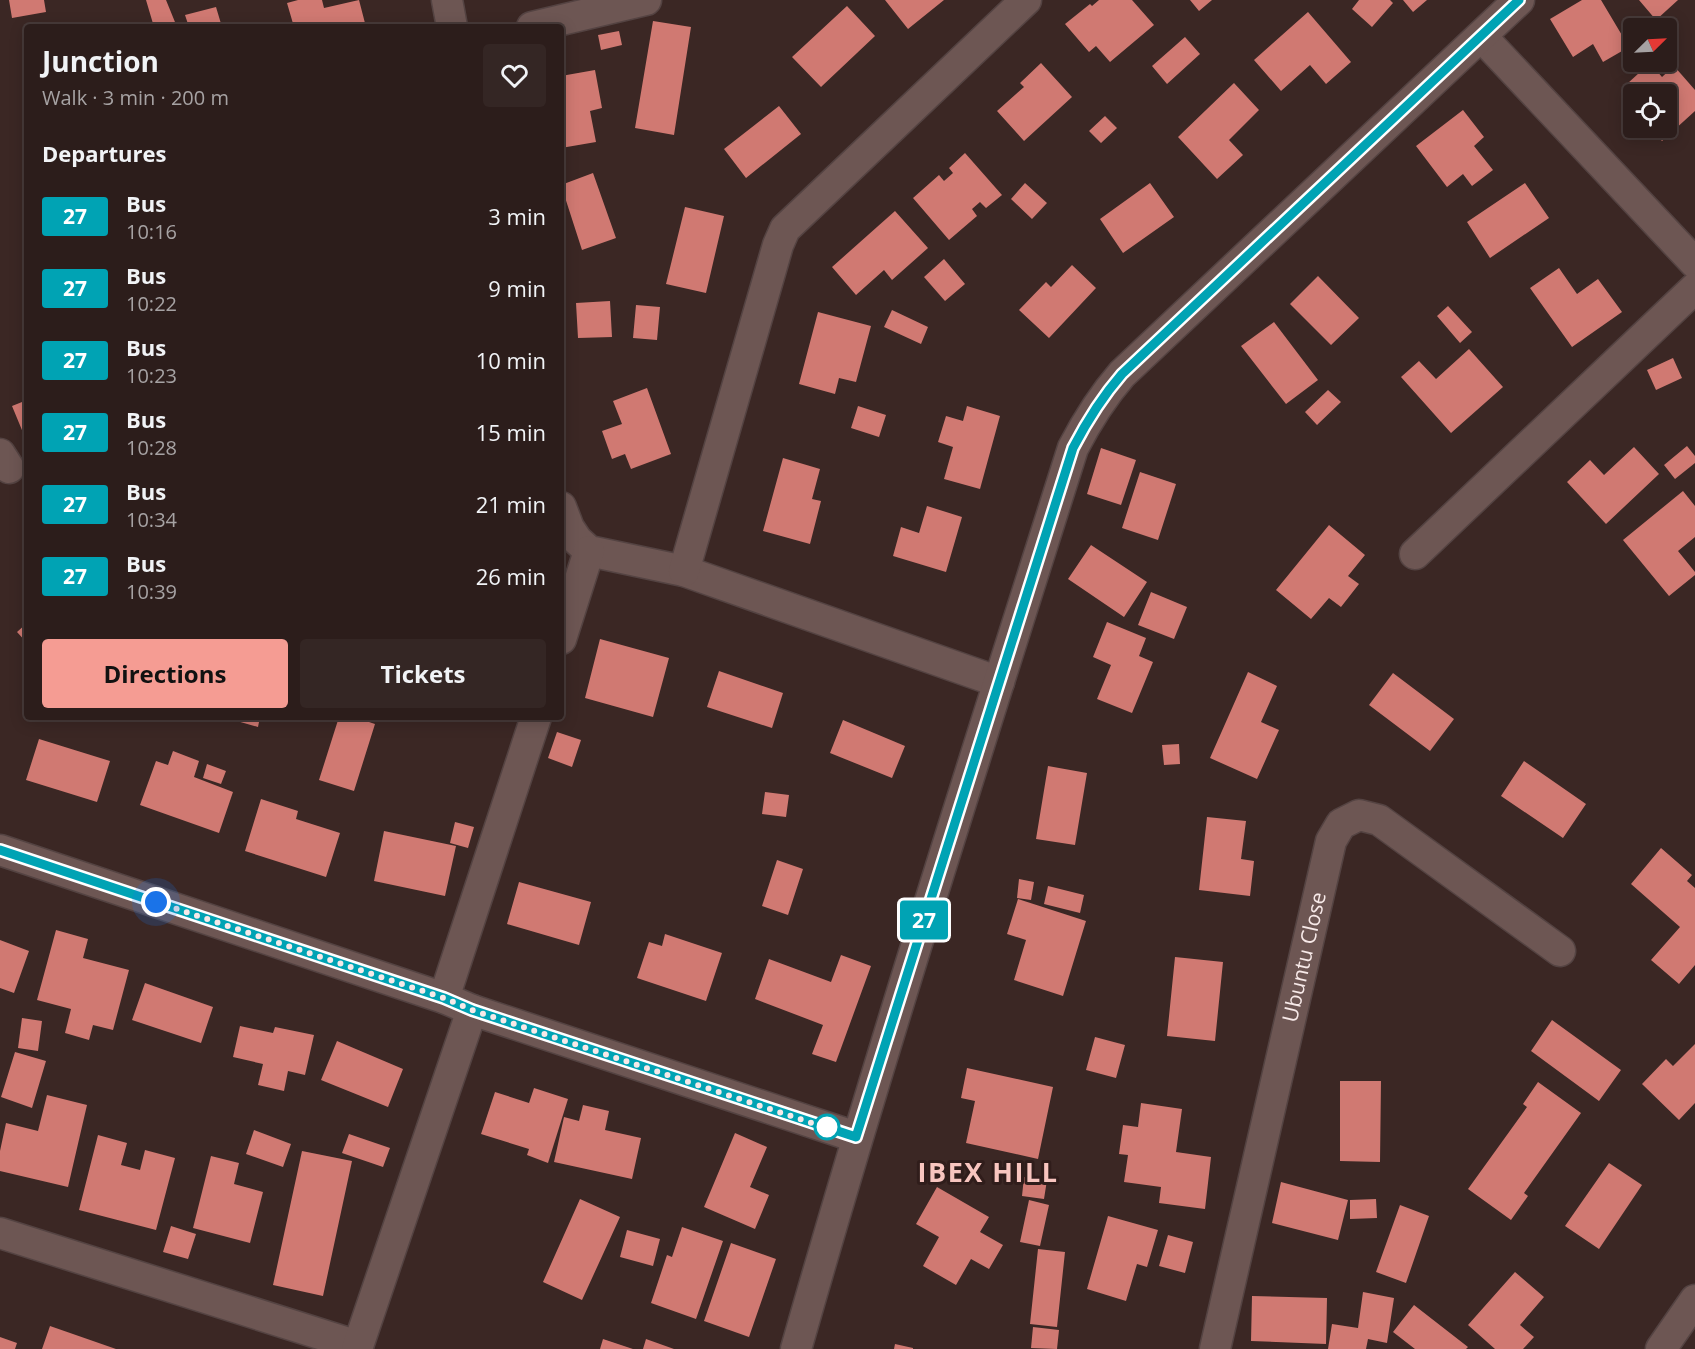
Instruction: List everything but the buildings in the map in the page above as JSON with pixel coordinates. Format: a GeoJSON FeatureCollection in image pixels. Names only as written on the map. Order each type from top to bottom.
{"type":"FeatureCollection","features":[{"type":"Feature","properties":{"kind":"street"},"geometry":{"type":"LineString","coordinates":[[447,0],[451,24]]}},
{"type":"Feature","properties":{"kind":"street"},"geometry":{"type":"LineString","coordinates":[[545,24],[646,0]]}},
{"type":"Feature","properties":{"kind":"street"},"geometry":{"type":"LineString","coordinates":[[684,571],[778,245],[785,229],[1026,0]]}},
{"type":"Feature","properties":{"kind":"street"},"geometry":{"type":"LineString","coordinates":[[795,1349],[856,1137],[1073,448],[1091,414],[1104,394],[1131,366],[1519,0]]}},
{"type":"Feature","properties":{"kind":"street"},"geometry":{"type":"LineString","coordinates":[[1482,37],[1695,263]]}},
{"type":"Feature","properties":{"kind":"street"},"geometry":{"type":"LineString","coordinates":[[1415,554],[1695,288]]}},
{"type":"Feature","properties":{"kind":"street"},"geometry":{"type":"LineString","coordinates":[[564,515],[577,540],[589,551],[684,571],[999,682]]}},
{"type":"Feature","properties":{"kind":"street"},"geometry":{"type":"LineString","coordinates":[[564,630],[589,551]]}},
{"type":"Feature","properties":{"kind":"street"},"geometry":{"type":"LineString","coordinates":[[444,998],[535,720]]}},
{"type":"Feature","properties":{"kind":"street","name":"Ubuntu Close"},"geometry":{"type":"LineString","coordinates":[[1215,1349],[1331,841],[1341,824],[1359,815],[1379,820],[1560,951]]}},
{"type":"Feature","properties":{"kind":"street"},"geometry":{"type":"LineString","coordinates":[[0,850],[856,1137]]}},
{"type":"Feature","properties":{"kind":"street"},"geometry":{"type":"LineString","coordinates":[[0,1233],[358,1347],[472,1010]]}},
{"type":"Feature","properties":{"kind":"street"},"geometry":{"type":"LineString","coordinates":[[1661,1349],[1695,1300]]}},
{"type":"Feature","properties":{"kind":"bus line","name":"27"},"geometry":{"type":"LineString","coordinates":[[0,850],[856,1137],[1073,448],[1091,414],[1104,394],[1122,374],[1519,0]]}},
{"type":"Feature","properties":{"kind":"district","name":"IBEX HILL"},"geometry":{"type":"Point","coordinates":[988,1173]}},
{"type":"Feature","properties":{"kind":"route"},"geometry":{"type":"LineString","coordinates":[[156,902],[833,1130],[827,1127]]}}]}
